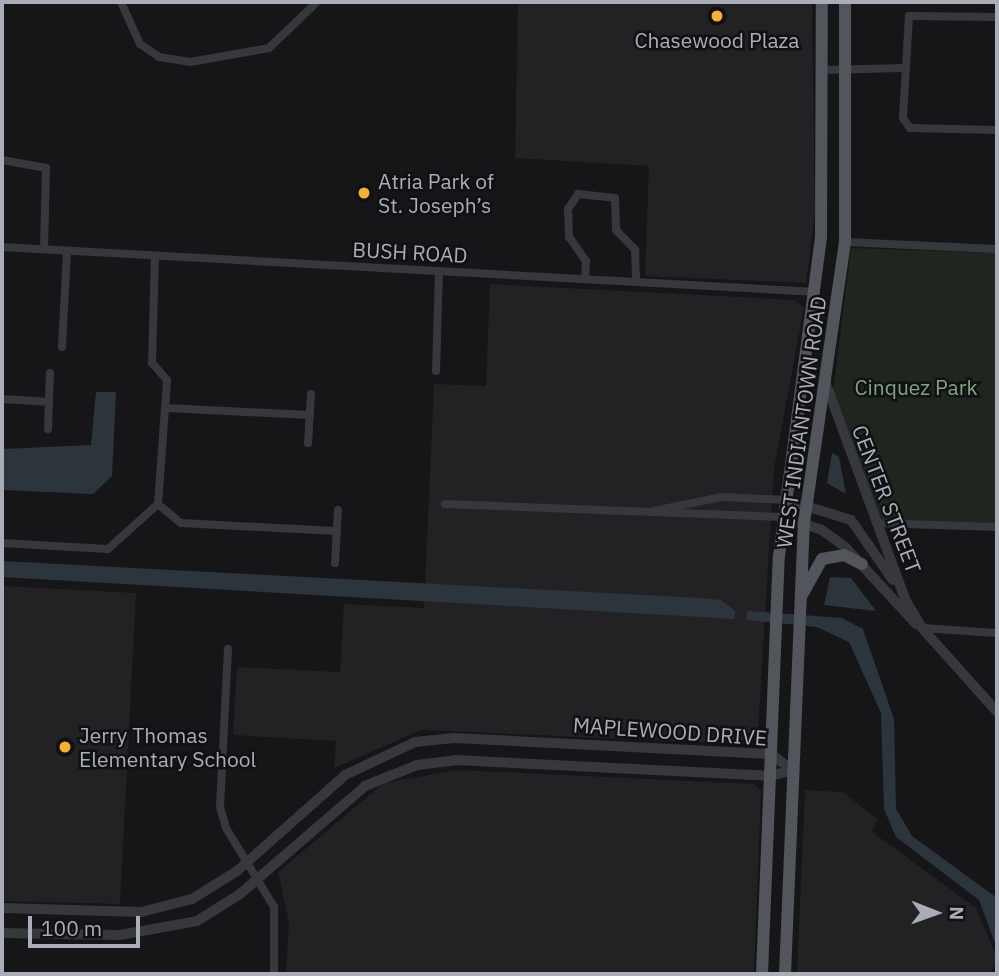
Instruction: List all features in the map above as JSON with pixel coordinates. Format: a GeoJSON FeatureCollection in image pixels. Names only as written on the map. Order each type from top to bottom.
{"type":"FeatureCollection","features":[{"type":"Feature","properties":{"kind":"main road","name":"WEST INDIANTOWN ROAD"},"geometry":{"type":"LineString","coordinates":[[762,974],[776,609],[786,500],[816,292],[823,64],[822,2]]}},
{"type":"Feature","properties":{"kind":"main road","name":"WEST INDIANTOWN ROAD"},"geometry":{"type":"LineString","coordinates":[[785,974],[804,523],[845,242],[845,2]]}},
{"type":"Feature","properties":{"kind":"main road"},"geometry":{"type":"LineString","coordinates":[[799,606],[822,559],[844,555],[862,564]]}},
{"type":"Feature","properties":{"kind":"street"},"geometry":{"type":"LineString","coordinates":[[121,2],[140,44],[179,62],[259,52],[304,20],[317,2]]}},
{"type":"Feature","properties":{"kind":"street"},"geometry":{"type":"LineString","coordinates":[[997,17],[914,14],[904,25],[905,125],[997,130]]}},
{"type":"Feature","properties":{"kind":"street"},"geometry":{"type":"LineString","coordinates":[[823,64],[904,68]]}},
{"type":"Feature","properties":{"kind":"street"},"geometry":{"type":"LineString","coordinates":[[2,160],[46,168],[44,249]]}},
{"type":"Feature","properties":{"kind":"street"},"geometry":{"type":"LineString","coordinates":[[585,279],[586,261],[569,237],[568,209],[578,194],[615,198],[616,230],[635,250],[636,282]]}},
{"type":"Feature","properties":{"kind":"street"},"geometry":{"type":"LineString","coordinates":[[845,242],[997,249]]}},
{"type":"Feature","properties":{"kind":"street","name":"BUSH ROAD"},"geometry":{"type":"LineString","coordinates":[[2,247],[816,292]]}},
{"type":"Feature","properties":{"kind":"street"},"geometry":{"type":"LineString","coordinates":[[62,347],[66,251]]}},
{"type":"Feature","properties":{"kind":"street"},"geometry":{"type":"LineString","coordinates":[[2,543],[108,549],[158,504],[167,380],[152,363],[155,256]]}},
{"type":"Feature","properties":{"kind":"street"},"geometry":{"type":"LineString","coordinates":[[436,371],[439,271]]}},
{"type":"Feature","properties":{"kind":"street"},"geometry":{"type":"LineString","coordinates":[[48,429],[50,373]]}},
{"type":"Feature","properties":{"kind":"street","name":"CENTER STREET"},"geometry":{"type":"LineString","coordinates":[[825,380],[906,601],[922,628]]}},
{"type":"Feature","properties":{"kind":"street"},"geometry":{"type":"LineString","coordinates":[[308,443],[311,394]]}},
{"type":"Feature","properties":{"kind":"street"},"geometry":{"type":"LineString","coordinates":[[2,399],[48,402]]}},
{"type":"Feature","properties":{"kind":"street"},"geometry":{"type":"LineString","coordinates":[[166,408],[310,415]]}},
{"type":"Feature","properties":{"kind":"street","name":"CENTER STREET"},"geometry":{"type":"LineString","coordinates":[[644,513],[701,499],[786,500]]}},
{"type":"Feature","properties":{"kind":"street"},"geometry":{"type":"LineString","coordinates":[[786,500],[841,512],[859,527],[906,601]]}},
{"type":"Feature","properties":{"kind":"street"},"geometry":{"type":"LineString","coordinates":[[158,504],[181,523],[336,531]]}},
{"type":"Feature","properties":{"kind":"street","name":"CENTER STREET"},"geometry":{"type":"LineString","coordinates":[[444,504],[784,517],[804,523],[862,564],[997,712]]}},
{"type":"Feature","properties":{"kind":"street"},"geometry":{"type":"LineString","coordinates":[[335,563],[338,510]]}},
{"type":"Feature","properties":{"kind":"street"},"geometry":{"type":"LineString","coordinates":[[876,523],[997,527]]}},
{"type":"Feature","properties":{"kind":"street"},"geometry":{"type":"LineString","coordinates":[[922,628],[997,633]]}},
{"type":"Feature","properties":{"kind":"street"},"geometry":{"type":"LineString","coordinates":[[228,649],[220,807],[275,912],[274,974]]}},
{"type":"Feature","properties":{"kind":"street","name":"MAPLEWOOD DRIVE"},"geometry":{"type":"LineString","coordinates":[[2,908],[160,909],[209,890],[248,862],[345,775],[415,742],[454,738],[771,754],[792,770]]}},
{"type":"Feature","properties":{"kind":"street","name":"MAPLEWOOD DRIVE"},"geometry":{"type":"LineString","coordinates":[[2,933],[120,935],[180,927],[225,905],[365,786],[417,765],[456,760],[770,776],[792,770]]}},
{"type":"Feature","properties":{"kind":"shaded area"},"geometry":{"type":"Polygon","coordinates":[[[518,2],[812,2],[815,212],[806,283],[645,276],[649,166],[515,158],[518,2]]]}},
{"type":"Feature","properties":{"kind":"shaded area"},"geometry":{"type":"Polygon","coordinates":[[[490,284],[795,300],[804,308],[774,468],[758,732],[745,744],[421,730],[334,768],[336,741],[233,735],[237,667],[340,672],[344,604],[424,608],[434,384],[486,386],[490,284]]]}},
{"type":"Feature","properties":{"kind":"shaded area"},"geometry":{"type":"Polygon","coordinates":[[[96,392],[116,392],[112,476],[93,494],[2,490],[2,449],[91,445],[96,392]]]}},
{"type":"Feature","properties":{"kind":"shaded area"},"geometry":{"type":"Polygon","coordinates":[[[832,453],[839,457],[846,494],[827,483],[832,453]]]}},
{"type":"Feature","properties":{"kind":"shaded area"},"geometry":{"type":"Polygon","coordinates":[[[2,561],[701,598],[721,600],[735,611],[735,619],[2,577],[2,561]]]}},
{"type":"Feature","properties":{"kind":"shaded area"},"geometry":{"type":"Polygon","coordinates":[[[830,577],[851,578],[876,611],[824,605],[830,577]]]}},
{"type":"Feature","properties":{"kind":"shaded area","name":"Jerry Thomas Elementary School"},"geometry":{"type":"Polygon","coordinates":[[[2,586],[136,593],[120,904],[2,901],[2,586]]]}},
{"type":"Feature","properties":{"kind":"shaded area"},"geometry":{"type":"Polygon","coordinates":[[[747,611],[842,618],[863,629],[894,719],[896,809],[912,836],[997,898],[997,949],[979,900],[896,837],[884,809],[881,713],[849,642],[817,627],[746,620],[747,611]]]}},
{"type":"Feature","properties":{"kind":"shaded area"},"geometry":{"type":"Polygon","coordinates":[[[458,770],[754,784],[761,790],[754,974],[286,974],[289,922],[278,872],[384,783],[458,770]]]}},
{"type":"Feature","properties":{"kind":"shaded area"},"geometry":{"type":"Polygon","coordinates":[[[805,790],[843,792],[877,819],[872,832],[976,908],[997,958],[991,974],[797,974],[805,790]]]}},
{"type":"Feature","properties":{"kind":"green space","name":"Cinquez Park"},"geometry":{"type":"Polygon","coordinates":[[[851,248],[997,253],[997,524],[879,519],[833,393],[851,248]]]}},
{"type":"Feature","properties":{"kind":"place","name":"Chasewood Plaza"},"geometry":{"type":"Point","coordinates":[717,16]}},
{"type":"Feature","properties":{"kind":"place","name":"Atria Park of St. Joseph’s"},"geometry":{"type":"Point","coordinates":[364,193]}},
{"type":"Feature","properties":{"kind":"place","name":"Jerry Thomas Elementary School"},"geometry":{"type":"Point","coordinates":[65,747]}}]}
